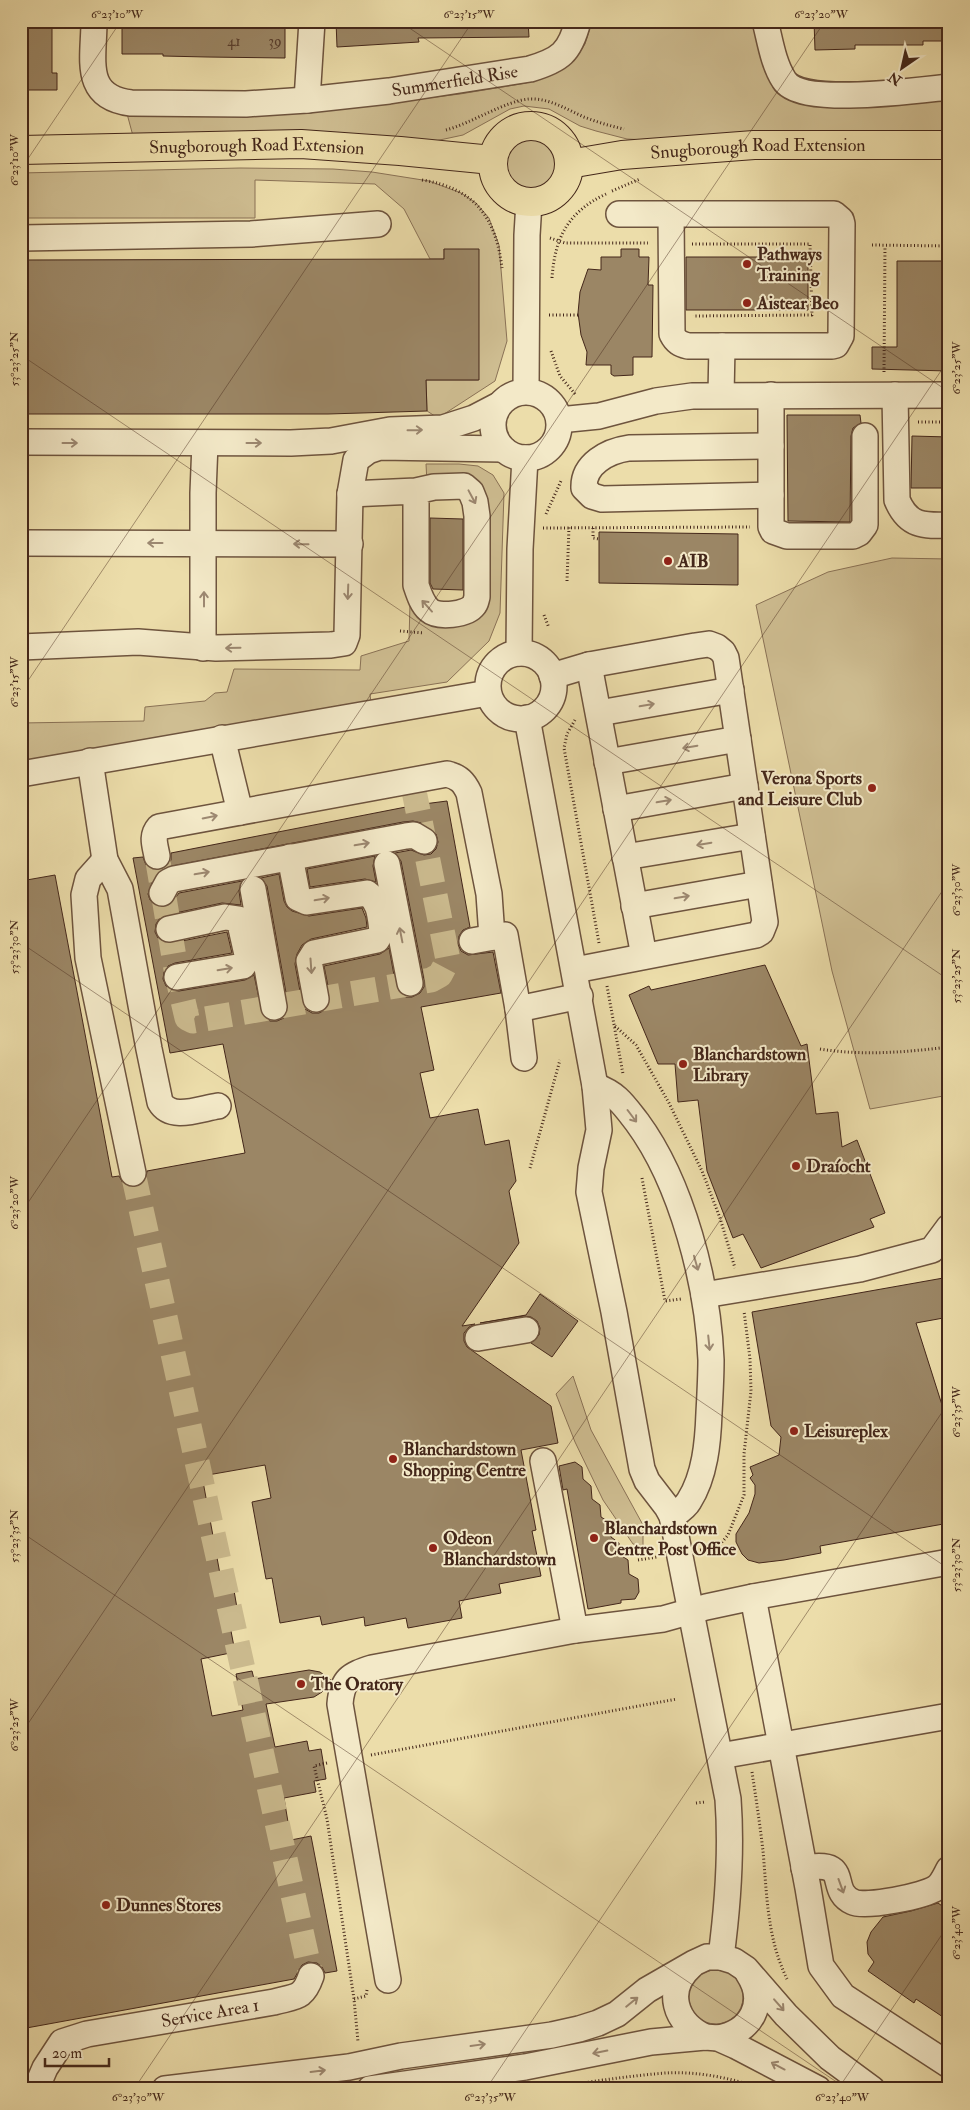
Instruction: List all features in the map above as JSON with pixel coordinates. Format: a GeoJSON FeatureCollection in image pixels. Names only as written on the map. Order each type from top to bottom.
{"type":"FeatureCollection","features":[{"type":"Feature","properties":{"kind":"main road"},"geometry":{"type":"LineString","coordinates":[[526,125],[539,126],[551,131],[561,139],[567,151],[569,164],[567,176],[557,191],[541,201],[529,202],[517,200],[506,193],[498,184],[493,173],[492,160],[495,148],[502,137],[513,129],[526,125]]}},
{"type":"Feature","properties":{"kind":"main road","name":"Snugborough Road Extension"},"geometry":{"type":"LineString","coordinates":[[569,164],[594,158],[622,155],[754,145],[825,143],[949,145]]}},
{"type":"Feature","properties":{"kind":"main road","name":"Snugborough Road Extension"},"geometry":{"type":"LineString","coordinates":[[21,150],[301,144],[492,160]]}},
{"type":"Feature","properties":{"kind":"street","name":"Summerfield Rise"},"geometry":{"type":"LineString","coordinates":[[94,21],[94,75],[98,88],[107,96],[116,101],[236,104],[307,100],[389,91],[530,69],[552,63],[565,53],[574,38],[578,21]]}},
{"type":"Feature","properties":{"kind":"street"},"geometry":{"type":"LineString","coordinates":[[307,100],[312,21]]}},
{"type":"Feature","properties":{"kind":"street"},"geometry":{"type":"LineString","coordinates":[[765,21],[784,81],[797,90],[850,95],[949,87]]}},
{"type":"Feature","properties":{"kind":"street"},"geometry":{"type":"LineString","coordinates":[[526,391],[529,202]]}},
{"type":"Feature","properties":{"kind":"street"},"geometry":{"type":"LineString","coordinates":[[616,202],[672,214],[834,214],[841,220],[841,336],[839,342],[832,346],[688,346],[680,344],[672,334],[672,214]]}},
{"type":"Feature","properties":{"kind":"street"},"geometry":{"type":"LineString","coordinates":[[21,238],[251,234],[378,224]]}},
{"type":"Feature","properties":{"kind":"street"},"geometry":{"type":"LineString","coordinates":[[721,395],[722,346]]}},
{"type":"Feature","properties":{"kind":"street"},"geometry":{"type":"LineString","coordinates":[[21,647],[138,642],[204,648],[331,645],[344,643],[347,635],[350,494],[356,460],[368,451],[380,448],[514,454],[540,455],[549,449],[557,437],[559,420],[556,410],[549,400],[540,394],[526,391],[514,393],[502,400],[497,406],[492,428],[494,437],[514,454],[521,543],[519,653]]}},
{"type":"Feature","properties":{"kind":"street"},"geometry":{"type":"LineString","coordinates":[[559,420],[587,418],[674,398],[721,395],[949,395]]}},
{"type":"Feature","properties":{"kind":"street"},"geometry":{"type":"LineString","coordinates":[[771,395],[771,527],[774,531],[787,536],[853,536],[863,530],[866,525],[865,436]]}},
{"type":"Feature","properties":{"kind":"street"},"geometry":{"type":"LineString","coordinates":[[887,395],[895,422],[897,500],[903,514],[913,521],[930,526],[949,525]]}},
{"type":"Feature","properties":{"kind":"street"},"geometry":{"type":"LineString","coordinates":[[21,442],[205,443],[325,441],[390,430],[443,428],[474,418],[497,406]]}},
{"type":"Feature","properties":{"kind":"street"},"geometry":{"type":"LineString","coordinates":[[204,648],[203,493],[205,443]]}},
{"type":"Feature","properties":{"kind":"street"},"geometry":{"type":"LineString","coordinates":[[771,446],[629,448],[614,450],[602,457],[587,471],[583,480],[584,488],[592,496],[602,499],[771,495]]}},
{"type":"Feature","properties":{"kind":"street"},"geometry":{"type":"LineString","coordinates":[[350,494],[464,486],[471,492],[475,502],[477,597],[474,606],[460,613],[434,613],[427,609],[416,585],[422,490]]}},
{"type":"Feature","properties":{"kind":"street"},"geometry":{"type":"LineString","coordinates":[[21,544],[350,544]]}},
{"type":"Feature","properties":{"kind":"street"},"geometry":{"type":"LineString","coordinates":[[552,676],[589,666],[709,644],[723,652],[731,690],[766,922],[756,935],[574,970]]}},
{"type":"Feature","properties":{"kind":"street"},"geometry":{"type":"LineString","coordinates":[[519,653],[530,654],[540,659],[547,666],[552,676],[554,687],[552,698],[538,714],[528,718],[517,719],[499,711],[492,703],[488,693],[490,674],[494,666],[510,655],[519,653]]}},
{"type":"Feature","properties":{"kind":"street"},"geometry":{"type":"LineString","coordinates":[[589,666],[644,956]]}},
{"type":"Feature","properties":{"kind":"street"},"geometry":{"type":"LineString","coordinates":[[598,713],[731,690]]}},
{"type":"Feature","properties":{"kind":"street"},"geometry":{"type":"LineString","coordinates":[[21,774],[488,693]]}},
{"type":"Feature","properties":{"kind":"street"},"geometry":{"type":"LineString","coordinates":[[528,718],[595,1086],[599,1130],[591,1168],[590,1192],[642,1469],[648,1482],[672,1516],[728,1799],[731,1837],[729,1893],[721,1957]]}},
{"type":"Feature","properties":{"kind":"street"},"geometry":{"type":"LineString","coordinates":[[222,738],[240,812]]}},
{"type":"Feature","properties":{"kind":"street"},"geometry":{"type":"LineString","coordinates":[[607,762],[738,739]]}},
{"type":"Feature","properties":{"kind":"street"},"geometry":{"type":"LineString","coordinates":[[90,761],[105,860],[120,889],[160,1102],[164,1108],[171,1112],[179,1113],[218,1106]]}},
{"type":"Feature","properties":{"kind":"street"},"geometry":{"type":"LineString","coordinates":[[157,856],[154,839],[155,831],[159,827],[447,774],[457,776],[469,793],[489,894],[482,939],[505,935],[518,1009],[524,1058]]}},
{"type":"Feature","properties":{"kind":"street"},"geometry":{"type":"LineString","coordinates":[[616,809],[745,786]]}},
{"type":"Feature","properties":{"kind":"street"},"geometry":{"type":"LineString","coordinates":[[162,893],[168,882],[174,879],[414,835],[424,841]]}},
{"type":"Feature","properties":{"kind":"street"},"geometry":{"type":"LineString","coordinates":[[625,857],[752,836]]}},
{"type":"Feature","properties":{"kind":"street"},"geometry":{"type":"LineString","coordinates":[[290,858],[298,898],[301,901],[307,902],[367,892],[376,899],[379,911],[382,932],[377,940],[314,953],[311,956],[309,961],[316,999]]}},
{"type":"Feature","properties":{"kind":"street"},"geometry":{"type":"LineString","coordinates":[[105,860],[88,879],[84,895],[88,958],[133,1173]]}},
{"type":"Feature","properties":{"kind":"street"},"geometry":{"type":"LineString","coordinates":[[387,864],[410,983]]}},
{"type":"Feature","properties":{"kind":"street"},"geometry":{"type":"LineString","coordinates":[[634,906],[759,884]]}},
{"type":"Feature","properties":{"kind":"street"},"geometry":{"type":"LineString","coordinates":[[253,889],[274,1007]]}},
{"type":"Feature","properties":{"kind":"street"},"geometry":{"type":"LineString","coordinates":[[169,929],[225,917],[239,918],[248,959],[244,966],[177,977]]}},
{"type":"Feature","properties":{"kind":"street"},"geometry":{"type":"LineString","coordinates":[[518,1009],[580,996]]}},
{"type":"Feature","properties":{"kind":"street"},"geometry":{"type":"LineString","coordinates":[[595,1086],[609,1091],[624,1105],[644,1132],[660,1161],[675,1194],[704,1295],[710,1358],[706,1447],[693,1493],[686,1506],[672,1516]]}},
{"type":"Feature","properties":{"kind":"street"},"geometry":{"type":"LineString","coordinates":[[704,1295],[860,1269],[932,1250],[949,1227]]}},
{"type":"Feature","properties":{"kind":"street"},"geometry":{"type":"LineString","coordinates":[[478,1338],[526,1330]]}},
{"type":"Feature","properties":{"kind":"street"},"geometry":{"type":"LineString","coordinates":[[543,1461],[574,1630]]}},
{"type":"Feature","properties":{"kind":"street"},"geometry":{"type":"LineString","coordinates":[[388,1980],[340,1704],[341,1691],[348,1678],[355,1673],[372,1668],[574,1630],[663,1619],[753,1597],[949,1562]]}},
{"type":"Feature","properties":{"kind":"street"},"geometry":{"type":"LineString","coordinates":[[753,1597],[782,1744],[821,1966],[833,1985],[843,1996],[949,2065]]}},
{"type":"Feature","properties":{"kind":"street"},"geometry":{"type":"LineString","coordinates":[[720,1756],[949,1716]]}},
{"type":"Feature","properties":{"kind":"street"},"geometry":{"type":"LineString","coordinates":[[804,1868],[822,1865],[830,1867],[836,1874],[841,1890],[846,1898],[863,1905],[928,1893],[940,1884],[949,1869]]}},
{"type":"Feature","properties":{"kind":"street"},"geometry":{"type":"LineString","coordinates":[[165,2089],[359,2064],[401,2056],[552,2035],[598,2023],[617,2014],[648,1990],[707,1957],[721,1957],[734,1961],[746,1969],[786,2015],[830,2058],[872,2089]]}},
{"type":"Feature","properties":{"kind":"street"},"geometry":{"type":"LineString","coordinates":[[694,1963],[684,1972],[677,1984],[675,1998],[677,2011],[684,2022],[693,2031],[720,2040],[818,2089]]}},
{"type":"Feature","properties":{"kind":"street"},"geometry":{"type":"LineString","coordinates":[[370,2089],[525,2067],[651,2042],[720,2040],[742,2029],[751,2019],[756,2008],[757,1994],[753,1980],[746,1969]]}},
{"type":"Feature","properties":{"kind":"street","name":"Service Area 1"},"geometry":{"type":"LineString","coordinates":[[36,2089],[45,2068],[62,2042],[87,2034],[274,2002],[297,1996],[306,1991],[311,1976]]}},
{"type":"Feature","properties":{"kind":"street"},"geometry":{"type":"LineString","coordinates":[[509,2089],[525,2067]]}},
{"type":"Feature","properties":{"kind":"path"},"geometry":{"type":"LineString","coordinates":[[442,131],[458,127],[514,102],[530,99],[546,101],[606,125],[625,129]]}},
{"type":"Feature","properties":{"kind":"path"},"geometry":{"type":"LineString","coordinates":[[605,130],[606,125]]}},
{"type":"Feature","properties":{"kind":"path"},"geometry":{"type":"LineString","coordinates":[[551,280],[559,240],[566,225],[575,215],[594,199],[616,202],[646,178]]}},
{"type":"Feature","properties":{"kind":"path"},"geometry":{"type":"LineString","coordinates":[[420,179],[454,190],[476,204],[488,218],[496,236],[504,236]]}},
{"type":"Feature","properties":{"kind":"path"},"geometry":{"type":"LineString","coordinates":[[454,190],[456,185]]}},
{"type":"Feature","properties":{"kind":"path"},"geometry":{"type":"LineString","coordinates":[[610,185],[616,202]]}},
{"type":"Feature","properties":{"kind":"path"},"geometry":{"type":"LineString","coordinates":[[550,238],[565,243],[810,244],[812,315],[672,316]]}},
{"type":"Feature","properties":{"kind":"path"},"geometry":{"type":"LineString","coordinates":[[872,246],[949,246]]}},
{"type":"Feature","properties":{"kind":"path"},"geometry":{"type":"LineString","coordinates":[[884,246],[887,395]]}},
{"type":"Feature","properties":{"kind":"path"},"geometry":{"type":"LineString","coordinates":[[549,305],[549,324]]}},
{"type":"Feature","properties":{"kind":"path"},"geometry":{"type":"LineString","coordinates":[[549,315],[578,315]]}},
{"type":"Feature","properties":{"kind":"path"},"geometry":{"type":"LineString","coordinates":[[550,346],[555,366],[560,376],[579,398],[587,418]]}},
{"type":"Feature","properties":{"kind":"path"},"geometry":{"type":"LineString","coordinates":[[895,422],[949,422]]}},
{"type":"Feature","properties":{"kind":"path"},"geometry":{"type":"LineString","coordinates":[[543,535],[549,506],[565,474]]}},
{"type":"Feature","properties":{"kind":"path"},"geometry":{"type":"LineString","coordinates":[[543,528],[771,527]]}},
{"type":"Feature","properties":{"kind":"path"},"geometry":{"type":"LineString","coordinates":[[567,581],[569,528]]}},
{"type":"Feature","properties":{"kind":"path"},"geometry":{"type":"LineString","coordinates":[[593,528],[592,538],[599,539]]}},
{"type":"Feature","properties":{"kind":"path"},"geometry":{"type":"LineString","coordinates":[[544,614],[549,628]]}},
{"type":"Feature","properties":{"kind":"path"},"geometry":{"type":"LineString","coordinates":[[820,1048],[843,1052],[899,1053],[949,1047]]}},
{"type":"Feature","properties":{"kind":"path"},"geometry":{"type":"LineString","coordinates":[[530,1168],[560,1060]]}},
{"type":"Feature","properties":{"kind":"path"},"geometry":{"type":"LineString","coordinates":[[359,2064],[354,1999],[329,1829],[319,1780],[314,1766],[677,1699]]}},
{"type":"Feature","properties":{"kind":"path"},"geometry":{"type":"LineString","coordinates":[[748,1750],[760,1828],[770,1928],[779,1963],[789,1983]]}},
{"type":"Feature","properties":{"kind":"path"},"geometry":{"type":"LineString","coordinates":[[543,2089],[668,2073],[740,2081],[761,2089]]}},
{"type":"Feature","properties":{"kind":"shaded area"},"geometry":{"type":"Polygon","coordinates":[[[590,21],[756,21],[771,82],[949,97],[949,131],[745,133],[646,140],[627,139],[580,126],[549,109],[524,106],[510,109],[463,135],[435,141],[133,136],[126,110],[361,106],[460,94],[526,83],[563,69],[577,56],[585,44],[590,21]]]}},
{"type":"Feature","properties":{"kind":"shaded area"},"geometry":{"type":"Polygon","coordinates":[[[525,136],[535,136],[545,140],[553,148],[557,163],[553,178],[545,186],[535,190],[525,190],[515,186],[507,178],[503,168],[503,158],[507,148],[515,140],[525,136]]]}},
{"type":"Feature","properties":{"kind":"shaded area"},"geometry":{"type":"Polygon","coordinates":[[[240,168],[333,169],[372,172],[429,181],[461,193],[476,203],[489,218],[499,245],[507,341],[495,381],[438,418],[427,411],[426,380],[478,380],[444,249],[444,259],[430,259],[404,209],[375,184],[255,180],[255,218],[21,218],[21,173],[240,168]]]}},
{"type":"Feature","properties":{"kind":"shaded area"},"geometry":{"type":"Polygon","coordinates":[[[426,464],[478,466],[493,475],[504,493],[500,613],[489,641],[447,682],[370,694],[372,713],[21,774],[21,723],[144,721],[145,707],[205,701],[215,693],[227,692],[234,669],[360,670],[361,656],[409,641],[410,603],[472,615],[478,502],[427,483],[426,464]]]}},
{"type":"Feature","properties":{"kind":"shaded area","name":"Verona Sports and Leisure Club"},"geometry":{"type":"Polygon","coordinates":[[[892,558],[949,559],[949,1095],[870,1109],[832,971],[756,605],[828,572],[892,558]]]}},
{"type":"Feature","properties":{"kind":"shaded area"},"geometry":{"type":"Polygon","coordinates":[[[573,1376],[591,1430],[643,1525],[643,1546],[633,1544],[603,1500],[575,1442],[556,1394],[573,1376]]]}},
{"type":"Feature","properties":{"kind":"shaded area"},"geometry":{"type":"Polygon","coordinates":[[[716,1970],[726,1972],[735,1978],[741,1987],[743,1997],[741,2007],[735,2016],[726,2022],[716,2024],[706,2022],[697,2016],[691,2007],[689,1997],[691,1987],[697,1978],[706,1972],[716,1970]]]}},
{"type":"Feature","properties":{"kind":"building"},"geometry":{"type":"Polygon","coordinates":[[[21,21],[52,21],[52,73],[57,73],[57,90],[21,90],[21,21]]]}},
{"type":"Feature","properties":{"kind":"building"},"geometry":{"type":"Polygon","coordinates":[[[122,21],[285,21],[285,58],[122,54],[122,21]]]}},
{"type":"Feature","properties":{"kind":"building"},"geometry":{"type":"Polygon","coordinates":[[[336,21],[528,21],[529,37],[418,38],[419,42],[337,47],[336,21]]]}},
{"type":"Feature","properties":{"kind":"building"},"geometry":{"type":"Polygon","coordinates":[[[814,21],[949,21],[949,41],[923,41],[923,45],[855,45],[855,49],[815,50],[814,21]]]}},
{"type":"Feature","properties":{"kind":"building"},"geometry":{"type":"Polygon","coordinates":[[[444,249],[479,249],[479,380],[426,380],[427,411],[328,414],[21,414],[21,260],[444,259],[444,249]]]}},
{"type":"Feature","properties":{"kind":"building"},"geometry":{"type":"Polygon","coordinates":[[[621,249],[639,249],[639,257],[649,257],[648,285],[653,285],[652,357],[633,357],[633,375],[614,376],[611,374],[611,365],[586,365],[587,352],[581,335],[578,313],[580,292],[588,269],[601,270],[601,257],[621,257],[621,249]]]}},
{"type":"Feature","properties":{"kind":"building"},"geometry":{"type":"Polygon","coordinates":[[[686,257],[808,257],[808,310],[686,310],[686,257]]]}},
{"type":"Feature","properties":{"kind":"building"},"geometry":{"type":"Polygon","coordinates":[[[897,261],[948,261],[948,371],[872,369],[872,347],[897,347],[897,261]]]}},
{"type":"Feature","properties":{"kind":"building"},"geometry":{"type":"Polygon","coordinates":[[[787,415],[860,415],[861,423],[853,428],[851,436],[850,522],[788,521],[787,415]]]}},
{"type":"Feature","properties":{"kind":"building"},"geometry":{"type":"Polygon","coordinates":[[[912,436],[949,437],[949,488],[911,488],[912,436]]]}},
{"type":"Feature","properties":{"kind":"building"},"geometry":{"type":"Polygon","coordinates":[[[430,518],[463,519],[463,590],[433,589],[430,583],[430,518]]]}},
{"type":"Feature","properties":{"kind":"building","name":"AIB"},"geometry":{"type":"Polygon","coordinates":[[[599,532],[738,534],[738,585],[599,583],[599,532]]]}},
{"type":"Feature","properties":{"kind":"building","name":"Blanchardstown Shopping Centre"},"geometry":{"type":"Polygon","coordinates":[[[447,801],[470,927],[463,930],[459,936],[458,944],[461,951],[468,955],[493,952],[501,993],[421,1007],[434,1070],[420,1073],[430,1118],[478,1109],[485,1145],[509,1140],[516,1181],[509,1191],[519,1243],[462,1326],[475,1324],[464,1333],[464,1341],[467,1347],[551,1406],[558,1443],[521,1450],[536,1530],[532,1531],[541,1576],[499,1584],[501,1593],[459,1601],[462,1618],[408,1628],[406,1618],[365,1626],[364,1617],[322,1625],[320,1616],[280,1623],[272,1578],[266,1579],[252,1502],[271,1498],[265,1465],[202,1476],[220,1574],[231,1573],[237,1608],[227,1610],[235,1652],[201,1659],[212,1716],[243,1710],[236,1674],[252,1671],[254,1679],[309,1670],[320,1672],[331,1680],[322,1692],[314,1697],[266,1704],[275,1747],[307,1741],[309,1751],[321,1749],[326,1779],[314,1781],[316,1792],[284,1798],[291,1840],[311,1836],[337,1971],[325,1973],[317,1963],[308,1962],[302,1965],[294,1979],[21,2029],[21,881],[55,875],[112,1177],[119,1176],[123,1183],[135,1187],[143,1183],[147,1171],[245,1153],[223,1044],[170,1053],[133,858],[143,857],[146,865],[152,869],[161,870],[155,875],[148,894],[150,900],[155,905],[162,907],[170,905],[179,893],[242,881],[239,891],[241,905],[222,903],[166,915],[160,918],[156,924],[155,932],[158,938],[165,943],[227,932],[232,953],[175,963],[168,966],[164,972],[163,979],[166,986],[172,990],[179,991],[245,980],[254,975],[263,1016],[270,1021],[284,1018],[288,1011],[288,1004],[267,886],[261,878],[279,874],[284,901],[292,911],[309,916],[362,908],[366,918],[367,927],[311,939],[302,945],[297,954],[295,964],[305,1009],[312,1013],[319,1013],[325,1010],[329,1004],[330,996],[324,966],[380,954],[389,948],[396,986],[400,993],[406,997],[412,997],[420,993],[424,987],[424,980],[401,861],[395,853],[411,850],[424,855],[431,854],[436,849],[438,842],[436,834],[421,823],[413,821],[403,822],[167,867],[171,860],[171,853],[416,805],[447,801]]]}},
{"type":"Feature","properties":{"kind":"building"},"geometry":{"type":"Polygon","coordinates":[[[375,856],[373,866],[376,882],[365,879],[310,887],[307,869],[375,856]]]}},
{"type":"Feature","properties":{"kind":"building"},"geometry":{"type":"Polygon","coordinates":[[[765,965],[801,1046],[807,1044],[816,1114],[838,1112],[842,1147],[857,1140],[885,1213],[870,1219],[874,1227],[761,1268],[743,1234],[733,1238],[707,1171],[698,1100],[678,1102],[675,1064],[658,1064],[629,995],[649,986],[651,990],[765,965]]]}},
{"type":"Feature","properties":{"kind":"building"},"geometry":{"type":"Polygon","coordinates":[[[949,1277],[949,1317],[916,1323],[949,1427],[949,1523],[820,1546],[821,1553],[784,1560],[759,1563],[748,1560],[742,1554],[736,1542],[736,1534],[749,1513],[755,1494],[755,1485],[750,1478],[753,1475],[750,1467],[779,1455],[781,1437],[771,1426],[752,1312],[949,1277]]]}},
{"type":"Feature","properties":{"kind":"building"},"geometry":{"type":"Polygon","coordinates":[[[540,1294],[578,1321],[552,1357],[531,1343],[539,1335],[540,1328],[537,1321],[531,1317],[524,1316],[480,1323],[526,1315],[540,1294]]]}},
{"type":"Feature","properties":{"kind":"building"},"geometry":{"type":"Polygon","coordinates":[[[575,1462],[582,1467],[583,1479],[591,1486],[592,1499],[600,1505],[601,1517],[609,1522],[611,1537],[619,1543],[619,1554],[628,1560],[629,1574],[638,1579],[639,1592],[635,1599],[621,1600],[621,1603],[588,1609],[567,1489],[563,1490],[559,1466],[575,1462]]]}},
{"type":"Feature","properties":{"kind":"building"},"geometry":{"type":"Polygon","coordinates":[[[938,1903],[949,1911],[949,2021],[916,1999],[914,2003],[868,1971],[874,1962],[868,1954],[867,1942],[871,1932],[883,1917],[938,1903]]]}},
{"type":"Feature","properties":{"kind":"tunnel"},"geometry":{"type":"LineString","coordinates":[[157,856],[177,975],[187,1018],[193,1021],[431,980],[440,975],[448,960],[412,781]]}},
{"type":"Feature","properties":{"kind":"tunnel"},"geometry":{"type":"LineString","coordinates":[[133,1173],[311,1976]]}},
{"type":"Feature","properties":{"kind":"place","name":"Pathways Training"},"geometry":{"type":"Point","coordinates":[747,264]}},
{"type":"Feature","properties":{"kind":"place","name":"Aistear Beo"},"geometry":{"type":"Point","coordinates":[747,303]}},
{"type":"Feature","properties":{"kind":"place","name":"AIB"},"geometry":{"type":"Point","coordinates":[668,561]}},
{"type":"Feature","properties":{"kind":"place","name":"Verona Sports and Leisure Club"},"geometry":{"type":"Point","coordinates":[872,788]}},
{"type":"Feature","properties":{"kind":"place","name":"Blanchardstown Library"},"geometry":{"type":"Point","coordinates":[683,1064]}},
{"type":"Feature","properties":{"kind":"place","name":"Draíocht"},"geometry":{"type":"Point","coordinates":[796,1166]}},
{"type":"Feature","properties":{"kind":"place","name":"Leisureplex"},"geometry":{"type":"Point","coordinates":[794,1431]}},
{"type":"Feature","properties":{"kind":"place","name":"Blanchardstown Shopping Centre"},"geometry":{"type":"Point","coordinates":[393,1459]}},
{"type":"Feature","properties":{"kind":"place","name":"Blanchardstown Centre Post Office"},"geometry":{"type":"Point","coordinates":[594,1538]}},
{"type":"Feature","properties":{"kind":"place","name":"Odeon Blanchardstown"},"geometry":{"type":"Point","coordinates":[433,1548]}},
{"type":"Feature","properties":{"kind":"place","name":"The Oratory"},"geometry":{"type":"Point","coordinates":[301,1684]}},
{"type":"Feature","properties":{"kind":"place","name":"Dunnes Stores"},"geometry":{"type":"Point","coordinates":[106,1905]}}]}
